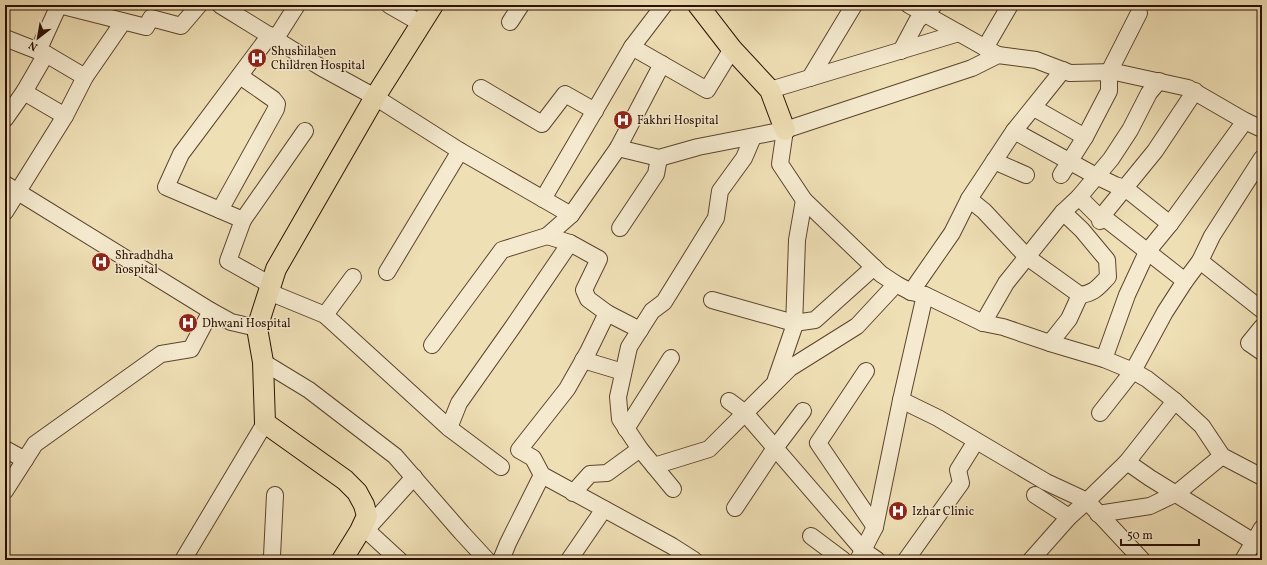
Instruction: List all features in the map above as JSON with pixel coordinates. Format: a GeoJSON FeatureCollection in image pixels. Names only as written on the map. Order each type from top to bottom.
{"type":"FeatureCollection","features":[{"type":"Feature","properties":{"kind":"main road"},"geometry":{"type":"LineString","coordinates":[[342,560],[364,528],[367,516],[364,505],[357,492],[345,480],[265,423],[263,362],[257,328],[276,269],[375,97],[433,5]]}},
{"type":"Feature","properties":{"kind":"main road"},"geometry":{"type":"LineString","coordinates":[[698,5],[732,49],[770,90],[786,130]]}},
{"type":"Feature","properties":{"kind":"street"},"geometry":{"type":"LineString","coordinates":[[5,119],[24,92],[42,52],[59,5],[146,27],[151,18],[181,26],[198,5]]}},
{"type":"Feature","properties":{"kind":"street"},"geometry":{"type":"LineString","coordinates":[[220,5],[322,68],[375,97],[460,151],[571,216]]}},
{"type":"Feature","properties":{"kind":"street"},"geometry":{"type":"LineString","coordinates":[[242,220],[166,187],[181,154],[224,96],[273,37],[297,5]]}},
{"type":"Feature","properties":{"kind":"street"},"geometry":{"type":"LineString","coordinates":[[389,5],[422,24]]}},
{"type":"Feature","properties":{"kind":"street"},"geometry":{"type":"LineString","coordinates":[[510,22],[521,5]]}},
{"type":"Feature","properties":{"kind":"street"},"geometry":{"type":"LineString","coordinates":[[543,200],[632,47],[664,5]]}},
{"type":"Feature","properties":{"kind":"street"},"geometry":{"type":"LineString","coordinates":[[810,78],[854,5]]}},
{"type":"Feature","properties":{"kind":"street"},"geometry":{"type":"LineString","coordinates":[[909,5],[930,9],[959,33],[991,51],[1036,60],[1070,73],[1115,72],[1188,88],[1245,121],[1262,129]]}},
{"type":"Feature","properties":{"kind":"street"},"geometry":{"type":"LineString","coordinates":[[618,148],[659,158],[698,147],[786,130],[972,68],[991,51],[1010,5]]}},
{"type":"Feature","properties":{"kind":"street"},"geometry":{"type":"LineString","coordinates":[[901,51],[917,21],[930,9]]}},
{"type":"Feature","properties":{"kind":"street"},"geometry":{"type":"LineString","coordinates":[[1061,175],[1085,137],[1109,91],[1109,72],[1139,13]]}},
{"type":"Feature","properties":{"kind":"street"},"geometry":{"type":"LineString","coordinates":[[5,212],[12,188],[65,116],[85,77],[123,22]]}},
{"type":"Feature","properties":{"kind":"street"},"geometry":{"type":"LineString","coordinates":[[770,90],[959,33]]}},
{"type":"Feature","properties":{"kind":"street"},"geometry":{"type":"LineString","coordinates":[[5,38],[42,52],[85,77]]}},
{"type":"Feature","properties":{"kind":"street"},"geometry":{"type":"LineString","coordinates":[[632,47],[707,90],[732,49]]}},
{"type":"Feature","properties":{"kind":"street"},"geometry":{"type":"LineString","coordinates":[[432,345],[502,250],[547,236],[571,216],[618,148],[662,64]]}},
{"type":"Feature","properties":{"kind":"street"},"geometry":{"type":"LineString","coordinates":[[861,555],[875,527],[901,400],[918,294],[969,199],[1014,131],[1063,70]]}},
{"type":"Feature","properties":{"kind":"street"},"geometry":{"type":"LineString","coordinates":[[220,210],[276,109],[277,104],[240,76]]}},
{"type":"Feature","properties":{"kind":"street"},"geometry":{"type":"LineString","coordinates":[[983,323],[1006,283],[1063,212],[1111,159],[1130,130],[1149,93],[1159,81]]}},
{"type":"Feature","properties":{"kind":"street"},"geometry":{"type":"LineString","coordinates":[[481,88],[542,124],[565,94],[595,111]]}},
{"type":"Feature","properties":{"kind":"street"},"geometry":{"type":"LineString","coordinates":[[1101,219],[1155,151],[1195,91]]}},
{"type":"Feature","properties":{"kind":"street"},"geometry":{"type":"LineString","coordinates":[[24,92],[65,116]]}},
{"type":"Feature","properties":{"kind":"street"},"geometry":{"type":"LineString","coordinates":[[1034,108],[1085,137]]}},
{"type":"Feature","properties":{"kind":"street"},"geometry":{"type":"LineString","coordinates":[[1104,359],[1126,295],[1147,252],[1170,224],[1245,121]]}},
{"type":"Feature","properties":{"kind":"street"},"geometry":{"type":"LineString","coordinates":[[786,130],[780,164],[804,200],[874,267],[896,284],[983,323],[1003,327],[1050,344],[1104,359],[1133,371],[1147,379],[1175,401],[1202,426],[1222,456],[1262,477]]}},
{"type":"Feature","properties":{"kind":"street"},"geometry":{"type":"LineString","coordinates":[[305,131],[242,220],[228,261],[270,288],[325,315],[449,428],[501,467]]}},
{"type":"Feature","properties":{"kind":"street"},"geometry":{"type":"LineString","coordinates":[[1014,131],[1096,176],[1114,185],[1125,188],[1170,224]]}},
{"type":"Feature","properties":{"kind":"street"},"geometry":{"type":"LineString","coordinates":[[673,489],[640,450],[620,420],[618,397],[623,372],[629,347],[652,311],[664,302],[716,218],[720,191],[744,158],[753,137]]}},
{"type":"Feature","properties":{"kind":"street"},"geometry":{"type":"LineString","coordinates":[[387,272],[460,151]]}},
{"type":"Feature","properties":{"kind":"street"},"geometry":{"type":"LineString","coordinates":[[620,228],[656,174],[659,158]]}},
{"type":"Feature","properties":{"kind":"street"},"geometry":{"type":"LineString","coordinates":[[1100,413],[1133,371],[1165,312],[1200,261],[1212,236],[1262,158]]}},
{"type":"Feature","properties":{"kind":"street"},"geometry":{"type":"LineString","coordinates":[[994,161],[1026,175]]}},
{"type":"Feature","properties":{"kind":"street"},"geometry":{"type":"LineString","coordinates":[[12,188],[211,311],[231,322],[257,328]]}},
{"type":"Feature","properties":{"kind":"street"},"geometry":{"type":"LineString","coordinates":[[1079,196],[1101,219],[1185,281]]}},
{"type":"Feature","properties":{"kind":"street"},"geometry":{"type":"LineString","coordinates":[[969,199],[984,210],[1028,257],[1080,295],[1090,294],[1108,277],[1107,260],[1082,230],[1063,212]]}},
{"type":"Feature","properties":{"kind":"street"},"geometry":{"type":"LineString","coordinates":[[775,383],[794,323],[797,240],[804,200]]}},
{"type":"Feature","properties":{"kind":"street"},"geometry":{"type":"LineString","coordinates":[[547,236],[570,243],[599,259],[584,290],[588,299],[607,313],[640,330]]}},
{"type":"Feature","properties":{"kind":"street"},"geometry":{"type":"LineString","coordinates":[[449,428],[459,403],[570,243]]}},
{"type":"Feature","properties":{"kind":"street"},"geometry":{"type":"LineString","coordinates":[[1200,261],[1262,310]]}},
{"type":"Feature","properties":{"kind":"street"},"geometry":{"type":"LineString","coordinates":[[712,300],[794,323],[815,320],[874,267]]}},
{"type":"Feature","properties":{"kind":"street"},"geometry":{"type":"LineString","coordinates":[[325,315],[353,277]]}},
{"type":"Feature","properties":{"kind":"street"},"geometry":{"type":"LineString","coordinates":[[654,466],[709,449],[790,368],[857,326],[896,284]]}},
{"type":"Feature","properties":{"kind":"street"},"geometry":{"type":"LineString","coordinates":[[1050,344],[1069,319],[1080,295]]}},
{"type":"Feature","properties":{"kind":"street"},"geometry":{"type":"LineString","coordinates":[[5,491],[34,444],[161,354],[191,349],[211,311]]}},
{"type":"Feature","properties":{"kind":"street"},"geometry":{"type":"LineString","coordinates":[[607,313],[584,360],[567,388],[519,450],[533,458],[542,476],[604,509],[688,559]]}},
{"type":"Feature","properties":{"kind":"street"},"geometry":{"type":"LineString","coordinates":[[1262,327],[1249,343],[1262,352]]}},
{"type":"Feature","properties":{"kind":"street"},"geometry":{"type":"LineString","coordinates":[[626,429],[671,358]]}},
{"type":"Feature","properties":{"kind":"street"},"geometry":{"type":"LineString","coordinates":[[584,360],[623,372]]}},
{"type":"Feature","properties":{"kind":"street"},"geometry":{"type":"LineString","coordinates":[[263,362],[309,390],[395,456],[487,560]]}},
{"type":"Feature","properties":{"kind":"street"},"geometry":{"type":"LineString","coordinates":[[866,371],[818,443],[875,527]]}},
{"type":"Feature","properties":{"kind":"street"},"geometry":{"type":"LineString","coordinates":[[901,400],[938,418],[1046,482],[1087,501],[1142,560]]}},
{"type":"Feature","properties":{"kind":"street"},"geometry":{"type":"LineString","coordinates":[[729,401],[745,413],[861,555],[877,560]]}},
{"type":"Feature","properties":{"kind":"street"},"geometry":{"type":"LineString","coordinates":[[1030,560],[1069,517],[1127,462],[1175,401]]}},
{"type":"Feature","properties":{"kind":"street"},"geometry":{"type":"LineString","coordinates":[[735,508],[775,448],[803,412]]}},
{"type":"Feature","properties":{"kind":"street"},"geometry":{"type":"LineString","coordinates":[[183,560],[265,423]]}},
{"type":"Feature","properties":{"kind":"street"},"geometry":{"type":"LineString","coordinates":[[906,560],[961,483],[958,470],[976,440]]}},
{"type":"Feature","properties":{"kind":"street"},"geometry":{"type":"LineString","coordinates":[[5,449],[25,460]]}},
{"type":"Feature","properties":{"kind":"street"},"geometry":{"type":"LineString","coordinates":[[573,493],[590,474],[607,473],[640,450]]}},
{"type":"Feature","properties":{"kind":"street"},"geometry":{"type":"LineString","coordinates":[[1098,514],[1150,506],[1177,494],[1222,456]]}},
{"type":"Feature","properties":{"kind":"street"},"geometry":{"type":"LineString","coordinates":[[1127,462],[1150,478],[1258,544]]}},
{"type":"Feature","properties":{"kind":"street"},"geometry":{"type":"LineString","coordinates":[[500,560],[542,476]]}},
{"type":"Feature","properties":{"kind":"street"},"geometry":{"type":"LineString","coordinates":[[399,560],[364,528],[414,477]]}},
{"type":"Feature","properties":{"kind":"street"},"geometry":{"type":"LineString","coordinates":[[270,560],[272,556],[275,495]]}},
{"type":"Feature","properties":{"kind":"street"},"geometry":{"type":"LineString","coordinates":[[1035,495],[1069,517]]}},
{"type":"Feature","properties":{"kind":"street"},"geometry":{"type":"LineString","coordinates":[[569,560],[604,509]]}},
{"type":"Feature","properties":{"kind":"street"},"geometry":{"type":"LineString","coordinates":[[1243,560],[1258,544],[1262,528]]}},
{"type":"Feature","properties":{"kind":"street"},"geometry":{"type":"LineString","coordinates":[[811,536],[843,560]]}},
{"type":"Feature","properties":{"kind":"place","name":"Shushilaben Children Hospital"},"geometry":{"type":"Point","coordinates":[257,58]}},
{"type":"Feature","properties":{"kind":"place","name":"Fakhri Hospital"},"geometry":{"type":"Point","coordinates":[623,120]}},
{"type":"Feature","properties":{"kind":"place","name":"Shradhdha hospital"},"geometry":{"type":"Point","coordinates":[101,262]}},
{"type":"Feature","properties":{"kind":"place","name":"Dhwani Hospital"},"geometry":{"type":"Point","coordinates":[188,323]}},
{"type":"Feature","properties":{"kind":"place","name":"Izhar Clinic"},"geometry":{"type":"Point","coordinates":[898,511]}}]}
